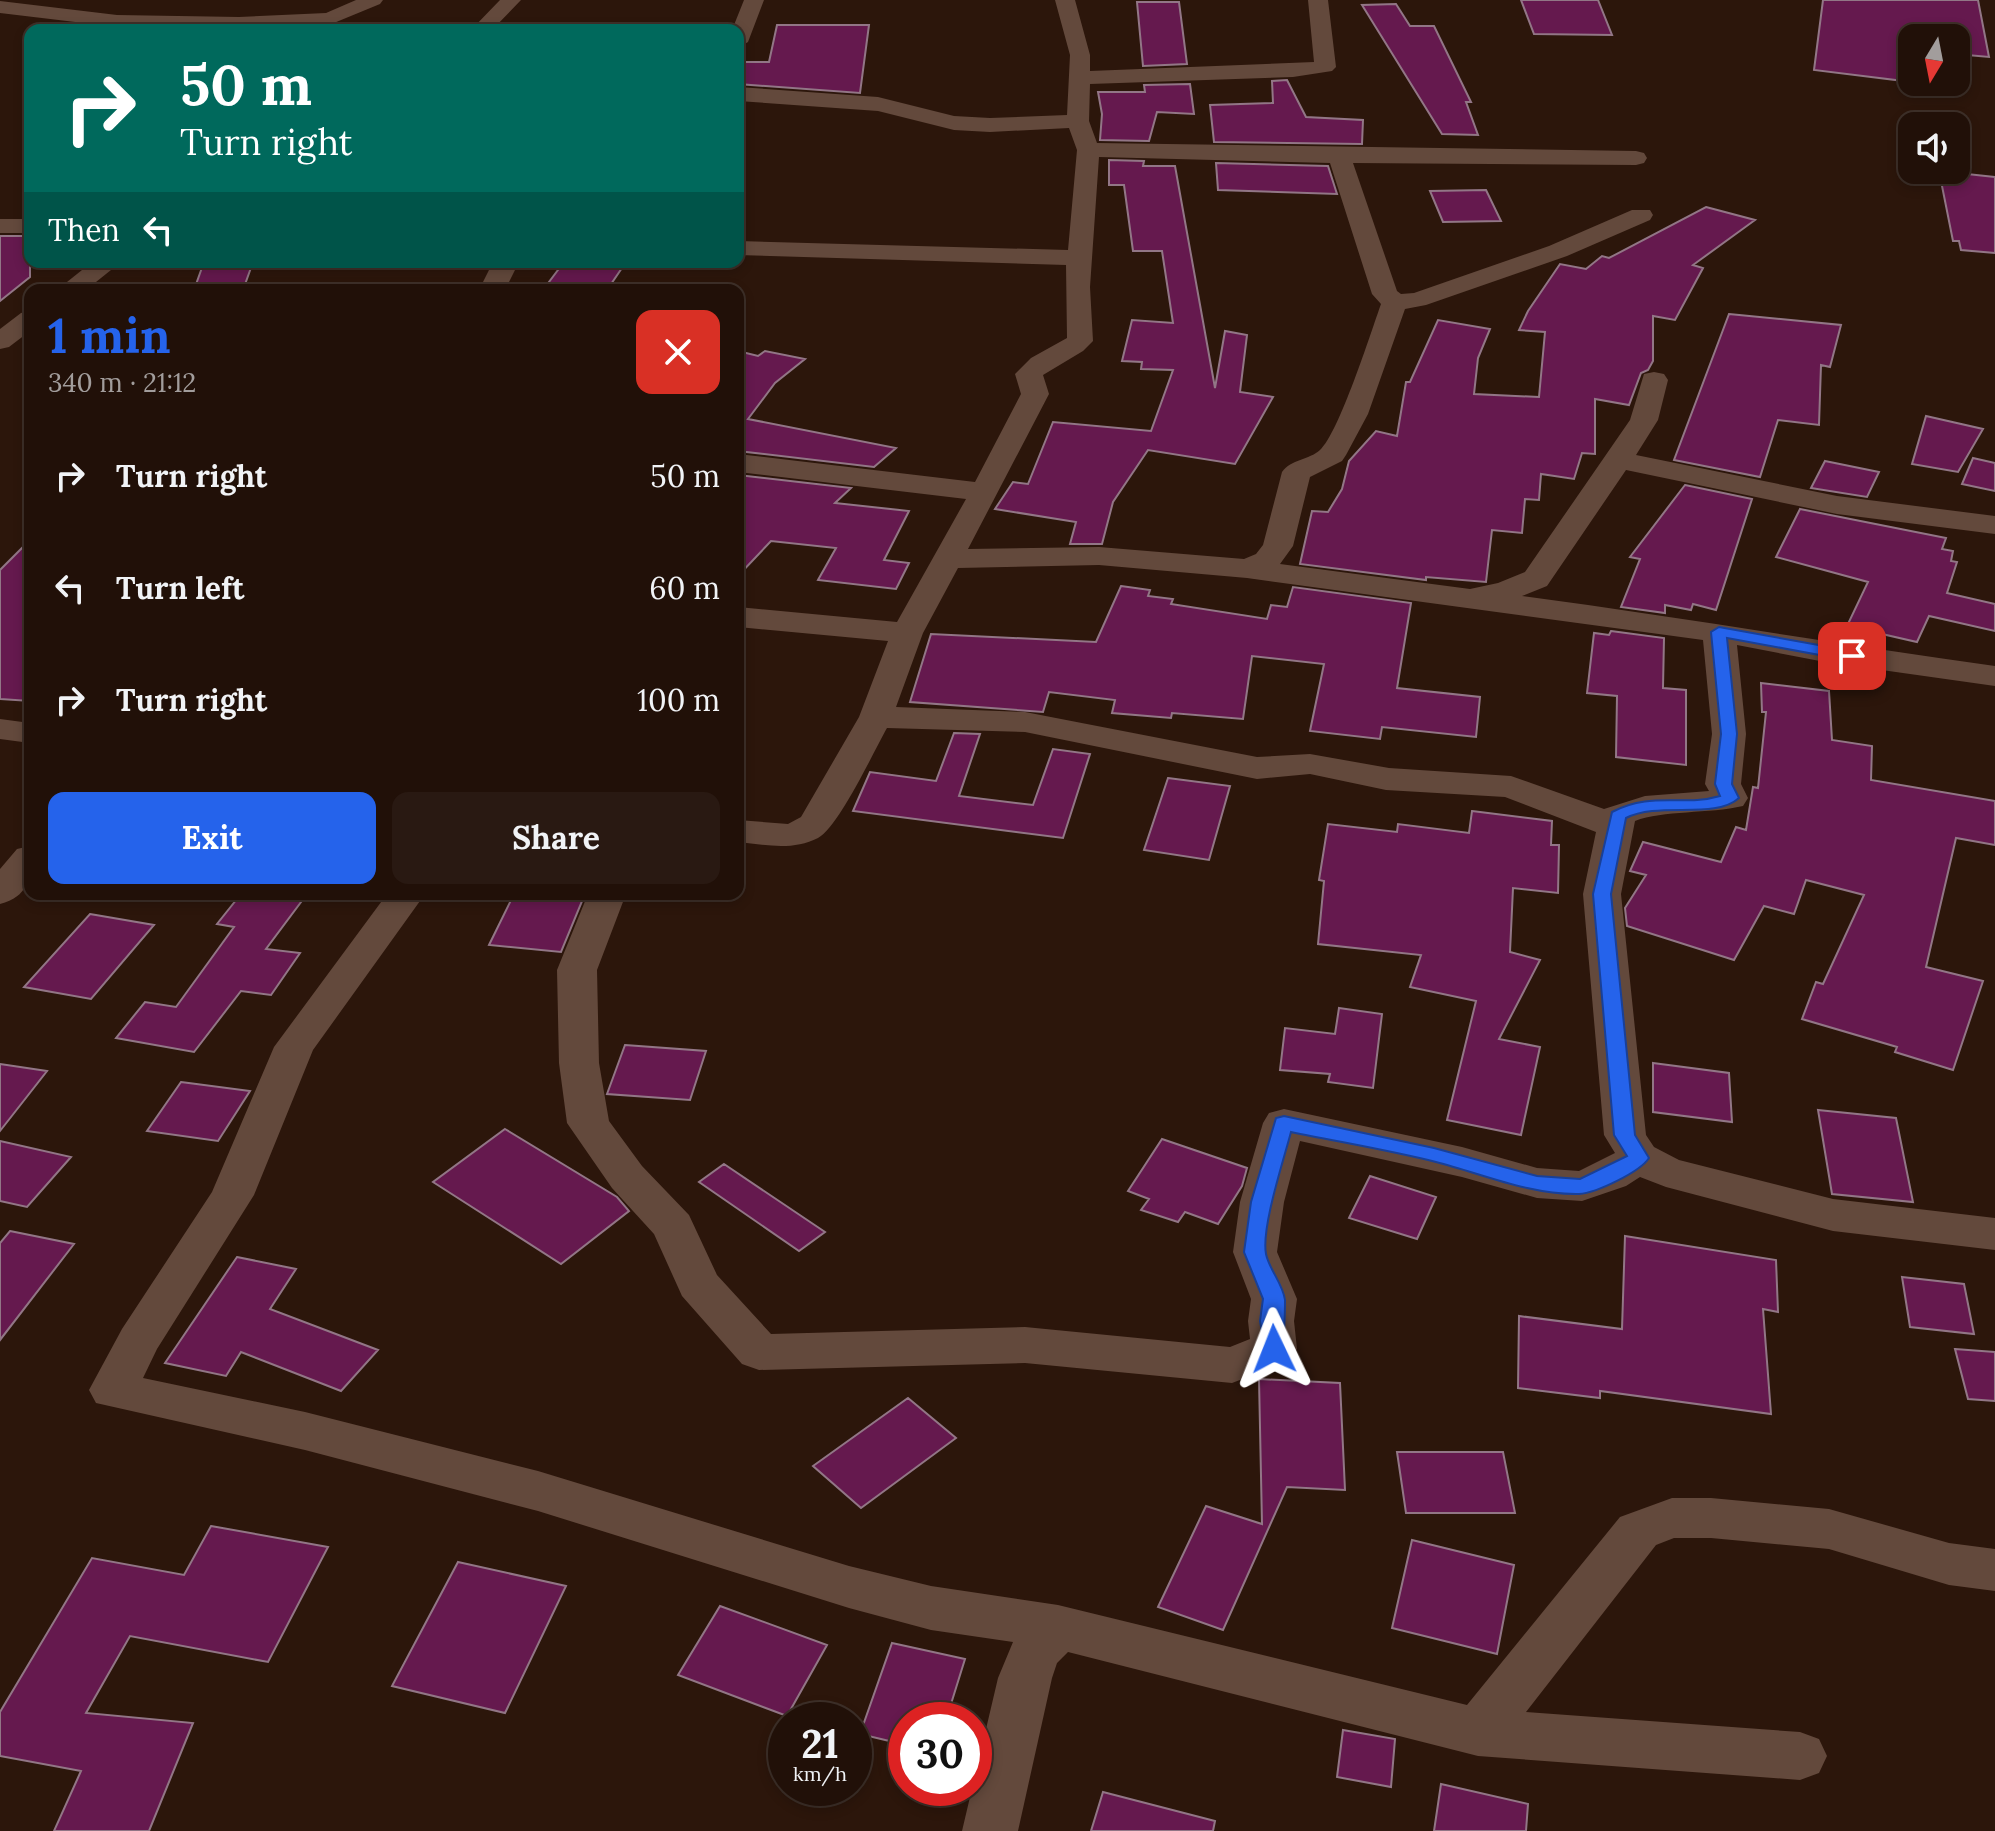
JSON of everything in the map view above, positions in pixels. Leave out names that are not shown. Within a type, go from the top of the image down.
[{"type":"street","points":[[0,7],[117,21],[239,23],[329,19],[373,0]]},
{"type":"street","points":[[487,24],[511,0]]},
{"type":"street","points":[[744,26],[754,0]]},
{"type":"street","points":[[744,832],[785,837],[804,833],[815,824],[876,717],[907,633],[1035,394],[1029,374],[1049,356],[1069,349],[1080,341],[1077,287],[1088,150],[1078,121],[1080,55],[1065,0]]},
{"type":"street","points":[[1079,78],[1293,71],[1325,67],[1318,0]]},
{"type":"street","points":[[744,94],[878,104],[954,123],[990,125],[1078,121]]},
{"type":"street","points":[[1088,150],[1636,158]]},
{"type":"street","points":[[1339,156],[1385,294],[1395,302],[1417,300],[1558,251],[1641,215]]},
{"type":"street","points":[[0,226],[24,226]]},
{"type":"street","points":[[744,248],[1080,258]]},
{"type":"street","points":[[78,284],[100,268]]},
{"type":"street","points":[[1247,569],[1267,561],[1278,546],[1297,472],[1332,455],[1354,414],[1395,302]]},
{"type":"street","points":[[0,341],[24,323]]},
{"type":"street","points":[[0,341],[24,349]]},
{"type":"street","points":[[1460,598],[1504,592],[1536,579],[1620,460],[1644,420],[1654,380]]},
{"type":"street","points":[[1620,460],[1837,505],[1995,525]]},
{"type":"street","points":[[744,464],[984,492]]},
{"type":"street","points":[[948,559],[1099,556],[1247,569],[1719,632],[1825,652],[1995,676]]},
{"type":"street","points":[[744,618],[907,633]]},
{"type":"street","points":[[1719,632],[1729,734],[1723,784],[1730,798],[1713,803],[1634,807],[1618,815],[1602,894],[1625,1135],[1639,1158],[1666,1172],[1833,1215],[1995,1234]]},
{"type":"street","points":[[876,717],[1025,722],[1257,768],[1310,764],[1368,773],[1386,779],[1511,787],[1615,826]]},
{"type":"street","points":[[0,729],[24,732]]},
{"type":"street","points":[[0,893],[24,864]]},
{"type":"street","points":[[402,900],[294,1047],[232,1195],[138,1341],[113,1390],[305,1431],[538,1491],[849,1587],[931,1608],[1058,1627],[1478,1732],[1800,1756]]},
{"type":"street","points":[[605,900],[577,970],[579,1063],[588,1123],[627,1177],[673,1226],[698,1284],[759,1352],[1025,1345],[1232,1365],[1274,1349],[1271,1321],[1274,1299],[1255,1252],[1262,1202],[1284,1123],[1448,1158],[1537,1183],[1582,1186],[1611,1175],[1639,1158]]},
{"type":"street","points":[[1478,1732],[1638,1531],[1672,1518],[1711,1518],[1829,1529],[1949,1564],[1995,1570]]},
{"type":"street","points":[[990,1831],[1025,1678],[1035,1651],[1058,1627]]},
{"type":"building","points":[[1521,0],[1598,0],[1612,35],[1534,34]]},
{"type":"building","points":[[1823,0],[1978,0],[1989,57],[1970,55],[1970,24],[1898,24],[1898,80],[1814,70]]},
{"type":"building","points":[[1137,2],[1179,2],[1187,64],[1143,66]]},
{"type":"building","points":[[1396,4],[1410,26],[1434,26],[1471,102],[1466,102],[1478,135],[1442,134],[1362,5]]},
{"type":"building","points":[[777,25],[869,25],[860,93],[744,84],[744,62],[769,62]]},
{"type":"building","points":[[1287,80],[1306,117],[1363,120],[1362,144],[1214,142],[1210,105],[1273,103],[1272,81]]},
{"type":"building","points":[[1190,84],[1194,114],[1157,112],[1149,141],[1100,140],[1102,114],[1098,92],[1145,92],[1144,85]]},
{"type":"building","points":[[1109,160],[1144,161],[1143,166],[1175,166],[1215,388],[1225,331],[1247,335],[1240,392],[1273,397],[1235,464],[1148,450],[1113,502],[1102,544],[1070,544],[1076,522],[995,509],[1013,482],[1028,484],[1053,422],[1151,431],[1173,370],[1141,369],[1142,362],[1122,361],[1132,320],[1173,323],[1162,251],[1133,251],[1124,185],[1109,185]]},
{"type":"building","points":[[1216,163],[1328,166],[1337,194],[1218,190]]},
{"type":"building","points":[[1970,174],[1995,177],[1995,253],[1961,250],[1959,241],[1953,241],[1942,184],[1970,184]]},
{"type":"building","points":[[1486,190],[1501,221],[1443,222],[1430,191]]},
{"type":"building","points":[[1706,207],[1755,220],[1693,265],[1703,268],[1675,320],[1653,316],[1653,361],[1648,370],[1641,373],[1629,405],[1595,399],[1595,454],[1582,453],[1574,479],[1541,474],[1539,500],[1525,499],[1522,533],[1492,530],[1486,582],[1426,577],[1426,580],[1300,564],[1312,511],[1328,512],[1342,489],[1349,461],[1376,431],[1397,436],[1406,382],[1410,382],[1438,320],[1490,329],[1478,358],[1474,394],[1539,397],[1545,332],[1519,330],[1560,264],[1586,269],[1602,256],[1609,258]]},
{"type":"building","points":[[0,236],[24,236],[24,268],[30,268],[30,277],[0,301]]},
{"type":"building","points":[[202,268],[251,268],[245,284],[196,284]]},
{"type":"building","points":[[560,268],[622,268],[611,284],[548,284]]},
{"type":"building","points":[[1729,314],[1841,325],[1830,367],[1821,365],[1819,425],[1778,420],[1760,477],[1674,460]]},
{"type":"building","points":[[765,351],[805,359],[775,383],[748,419],[896,448],[874,467],[744,452],[744,352],[758,356]]},
{"type":"building","points":[[1926,416],[1983,429],[1958,472],[1912,464]]},
{"type":"building","points":[[1973,458],[1995,463],[1995,491],[1962,484]]},
{"type":"building","points":[[1825,461],[1879,472],[1867,497],[1811,488]]},
{"type":"building","points":[[744,476],[851,488],[835,503],[909,511],[884,560],[909,563],[896,589],[818,580],[836,548],[771,541],[744,570]]},
{"type":"building","points":[[1685,485],[1752,499],[1716,610],[1693,604],[1691,610],[1665,605],[1665,613],[1621,607],[1640,559],[1630,557]]},
{"type":"building","points":[[1800,509],[1946,538],[1942,549],[1953,551],[1951,561],[1957,562],[1947,593],[1995,604],[1995,631],[1929,616],[1917,642],[1847,626],[1868,582],[1776,557]]},
{"type":"building","points":[[24,546],[24,701],[0,699],[0,570]]},
{"type":"building","points":[[1121,586],[1150,590],[1148,596],[1173,599],[1171,604],[1267,619],[1271,605],[1287,607],[1293,587],[1411,603],[1397,688],[1480,697],[1476,737],[1382,727],[1380,739],[1310,731],[1324,664],[1252,656],[1243,719],[1172,713],[1171,718],[1112,713],[1115,700],[1049,692],[1043,712],[910,702],[931,634],[1096,642]]},
{"type":"building","points":[[1611,631],[1664,638],[1663,688],[1686,690],[1686,765],[1616,757],[1617,696],[1587,693],[1594,633],[1609,635]]},
{"type":"building","points":[[1761,683],[1829,691],[1832,740],[1872,746],[1871,780],[1995,801],[1995,845],[1956,838],[1926,967],[1983,981],[1953,1070],[1895,1052],[1897,1047],[1802,1019],[1816,982],[1823,984],[1864,895],[1806,880],[1794,914],[1764,906],[1734,960],[1627,926],[1625,908],[1646,875],[1630,871],[1643,842],[1721,862],[1736,827],[1746,830],[1753,787],[1758,788],[1766,712],[1762,712]]},
{"type":"building","points":[[954,733],[980,734],[959,796],[1033,805],[1053,749],[1090,754],[1063,838],[853,811],[870,772],[936,781]]},
{"type":"building","points":[[1168,778],[1230,786],[1209,860],[1144,850]]},
{"type":"building","points":[[1472,811],[1552,821],[1551,845],[1559,845],[1558,893],[1513,888],[1510,952],[1540,960],[1499,1039],[1540,1047],[1521,1135],[1447,1120],[1476,1001],[1410,987],[1421,955],[1318,944],[1324,881],[1319,880],[1328,824],[1397,832],[1398,824],[1469,833]]},
{"type":"building","points":[[236,900],[303,900],[266,949],[300,953],[271,995],[241,991],[194,1052],[116,1038],[145,1002],[176,1007],[234,927],[217,924]]},
{"type":"building","points":[[511,900],[583,900],[561,952],[489,945]]},
{"type":"building","points":[[90,914],[154,925],[91,999],[24,987]]},
{"type":"building","points":[[1339,1008],[1382,1014],[1373,1088],[1328,1082],[1330,1074],[1280,1070],[1285,1028],[1335,1034]]},
{"type":"building","points":[[625,1045],[706,1051],[690,1100],[607,1094]]},
{"type":"building","points":[[1653,1063],[1729,1073],[1732,1122],[1653,1112]]},
{"type":"building","points":[[0,1064],[47,1071],[0,1131]]},
{"type":"building","points":[[181,1082],[250,1091],[218,1141],[147,1131]]},
{"type":"building","points":[[1818,1110],[1896,1118],[1913,1202],[1832,1194]]},
{"type":"building","points":[[505,1129],[617,1197],[629,1211],[561,1264],[433,1182]]},
{"type":"building","points":[[1162,1139],[1247,1168],[1242,1186],[1218,1224],[1185,1212],[1178,1222],[1141,1210],[1149,1199],[1128,1191]]},
{"type":"building","points":[[0,1141],[71,1157],[27,1207],[0,1201]]},
{"type":"building","points":[[724,1164],[825,1232],[799,1251],[699,1182]]},
{"type":"building","points":[[1370,1176],[1436,1197],[1417,1239],[1349,1218]]},
{"type":"building","points":[[10,1231],[74,1244],[0,1340],[0,1243]]},
{"type":"building","points":[[1625,1236],[1776,1260],[1778,1312],[1763,1309],[1771,1414],[1600,1391],[1600,1398],[1518,1388],[1519,1316],[1622,1329]]},
{"type":"building","points":[[237,1257],[296,1269],[270,1309],[378,1350],[341,1391],[241,1352],[226,1376],[165,1363]]},
{"type":"building","points":[[1902,1277],[1964,1284],[1974,1334],[1910,1327]]},
{"type":"building","points":[[1955,1349],[1995,1352],[1995,1401],[1968,1399]]},
{"type":"building","points":[[1259,1379],[1340,1383],[1345,1490],[1287,1487],[1223,1630],[1158,1607],[1206,1506],[1262,1524]]},
{"type":"building","points":[[908,1398],[956,1438],[861,1508],[813,1466]]},
{"type":"building","points":[[1397,1452],[1503,1452],[1515,1513],[1406,1513]]},
{"type":"building","points":[[211,1526],[328,1547],[268,1662],[130,1636],[86,1713],[193,1723],[149,1831],[54,1831],[81,1771],[0,1756],[0,1712],[92,1558],[184,1575]]},
{"type":"building","points":[[1412,1540],[1514,1565],[1497,1654],[1392,1628]]},
{"type":"building","points":[[458,1562],[566,1586],[505,1713],[392,1686]]},
{"type":"building","points":[[720,1606],[827,1645],[795,1702],[768,1702],[768,1709],[678,1675]]},
{"type":"building","points":[[892,1643],[965,1659],[952,1702],[888,1702],[888,1741],[872,1737],[871,1702]]},
{"type":"building","points":[[1343,1730],[1395,1739],[1391,1787],[1337,1777]]},
{"type":"building","points":[[1441,1784],[1528,1804],[1526,1831],[1434,1831]]},
{"type":"building","points":[[1103,1792],[1215,1821],[1213,1831],[1091,1831]]},
{"type":"route","points":[[1274,1349],[1271,1321],[1274,1299],[1255,1252],[1262,1202],[1284,1123],[1434,1155],[1537,1183],[1582,1186],[1611,1175],[1639,1158],[1625,1135],[1602,894],[1618,815],[1634,807],[1713,803],[1730,798],[1723,784],[1729,734],[1719,632],[1852,656]]}]
